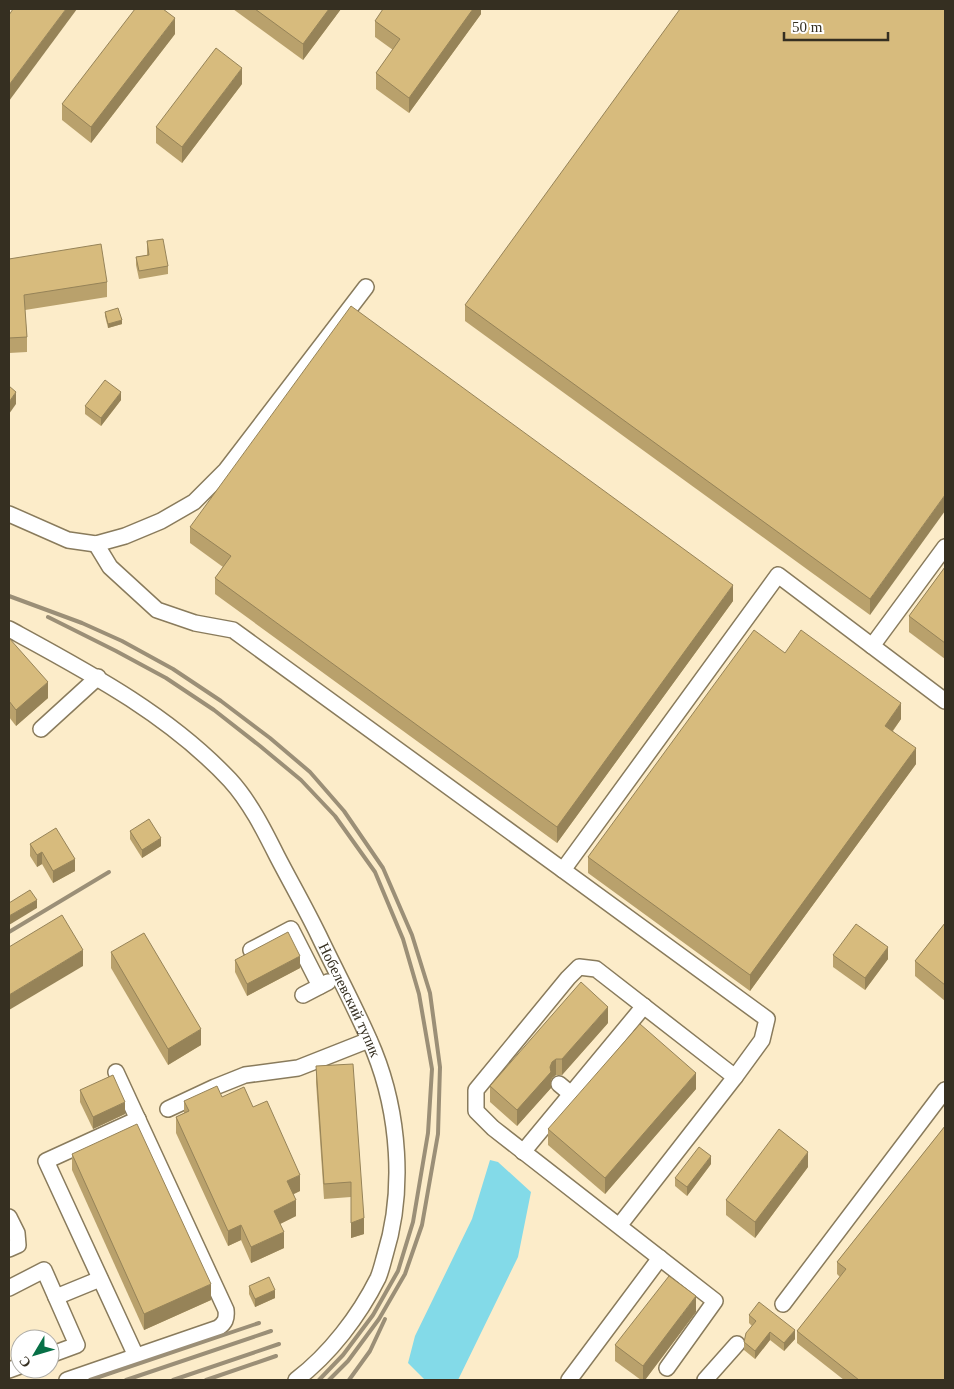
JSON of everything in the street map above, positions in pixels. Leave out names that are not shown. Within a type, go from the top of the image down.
[{"type":"street","points":[[9,514],[68,540],[96,544],[125,536],[161,521],[194,502],[226,470],[366,287]]},
{"type":"street","points":[[96,544],[110,567],[157,610],[195,623],[233,630],[767,1019],[762,1040],[736,1077],[619,1226]]},
{"type":"street","points":[[872,646],[945,547]]},
{"type":"street","points":[[563,870],[778,575],[945,701]]},
{"type":"street","name":"Нобелевский тупик","points":[[9,630],[98,677],[182,734],[231,782],[257,817],[311,921],[374,1053],[388,1099],[396,1140],[397,1184],[392,1234],[379,1276],[360,1307],[337,1341],[296,1380]]},
{"type":"street","points":[[41,729],[98,677]]},
{"type":"street","points":[[251,950],[291,929],[320,986]]},
{"type":"street","points":[[667,1368],[715,1301],[493,1128],[476,1111],[476,1090],[579,967],[596,969],[736,1077]]},
{"type":"street","points":[[302,995],[338,976]]},
{"type":"street","points":[[523,1152],[644,1006]]},
{"type":"street","points":[[168,1109],[245,1075],[298,1068],[369,1040]]},
{"type":"street","points":[[67,1380],[218,1328],[224,1324],[227,1318],[226,1310],[116,1072]]},
{"type":"street","points":[[559,1084],[571,1094]]},
{"type":"street","points":[[783,1304],[945,1090]]},
{"type":"street","points":[[136,1356],[46,1160],[138,1120]]},
{"type":"street","points":[[9,1217],[17,1232],[18,1245],[9,1249]]},
{"type":"street","points":[[568,1380],[660,1258]]},
{"type":"street","points":[[9,1288],[44,1270],[76,1345],[60,1351]]},
{"type":"street","points":[[56,1297],[100,1279]]},
{"type":"street","points":[[705,1380],[737,1344]]},
{"type":"water","points":[[490,1160],[498,1162],[531,1192],[518,1257],[458,1380],[425,1380],[408,1363],[415,1336],[472,1219]]},
{"type":"building","points":[[13,9],[66,9],[9,85],[9,15]]},
{"type":"building","points":[[135,9],[163,9],[175,18],[91,127],[62,104]]},
{"type":"building","points":[[255,9],[329,9],[303,44]]},
{"type":"building","points":[[383,9],[473,9],[409,98],[376,73],[400,39],[375,21]]},
{"type":"building","points":[[680,9],[945,9],[945,495],[870,599],[465,305]]},
{"type":"building","points":[[216,48],[242,68],[182,147],[156,127]]},
{"type":"building","points":[[163,239],[168,266],[139,271],[136,257],[149,255],[147,241]]},
{"type":"building","points":[[101,244],[107,282],[24,295],[27,337],[9,338],[9,259]]},
{"type":"building","points":[[351,306],[733,585],[557,827],[215,578],[231,556],[190,527]]},
{"type":"building","points":[[118,308],[122,320],[108,324],[105,312]]},
{"type":"building","points":[[105,380],[121,392],[101,418],[85,406]]},
{"type":"building","points":[[9,386],[16,392],[9,402]]},
{"type":"building","points":[[945,567],[945,643],[909,616]]},
{"type":"building","points":[[754,630],[785,653],[801,630],[901,703],[885,726],[916,748],[750,975],[588,857]]},
{"type":"building","points":[[9,638],[48,682],[16,710],[9,701]]},
{"type":"building","points":[[149,819],[161,838],[142,850],[130,831]]},
{"type":"building","points":[[56,828],[75,859],[53,871],[42,852],[37,855],[30,844]]},
{"type":"building","points":[[30,890],[37,900],[9,916],[9,903]]},
{"type":"building","points":[[62,915],[83,950],[9,995],[9,947]]},
{"type":"building","points":[[945,923],[945,985],[915,961]]},
{"type":"building","points":[[856,924],[888,947],[865,978],[833,955]]},
{"type":"building","points":[[288,932],[300,956],[247,984],[235,960]]},
{"type":"building","points":[[144,933],[201,1029],[168,1049],[111,952]]},
{"type":"building","points":[[581,982],[608,1007],[562,1059],[556,1059],[552,1062],[551,1072],[517,1110],[490,1086]]},
{"type":"building","points":[[640,1024],[696,1073],[605,1178],[548,1129]]},
{"type":"building","points":[[353,1064],[364,1218],[351,1223],[351,1182],[324,1184],[316,1066]]},
{"type":"building","points":[[113,1075],[125,1102],[93,1117],[80,1090]]},
{"type":"building","points":[[217,1086],[222,1097],[244,1087],[253,1107],[267,1101],[300,1175],[287,1181],[296,1200],[274,1211],[284,1232],[251,1247],[241,1225],[228,1231],[176,1117],[189,1111],[184,1101]]},
{"type":"building","points":[[137,1124],[211,1284],[144,1314],[72,1154]]},
{"type":"building","points":[[945,1126],[945,1380],[859,1380],[797,1331],[846,1269],[837,1262]]},
{"type":"building","points":[[779,1129],[808,1152],[755,1222],[726,1200]]},
{"type":"building","points":[[699,1147],[711,1156],[687,1187],[675,1178]]},
{"type":"building","points":[[669,1276],[696,1296],[643,1366],[615,1345]]},
{"type":"building","points":[[269,1277],[275,1290],[255,1299],[249,1286]]},
{"type":"building","points":[[759,1302],[795,1330],[784,1343],[770,1332],[755,1351],[744,1342],[746,1333],[756,1321],[749,1315]]},
{"type":"railway","points":[[9,596],[82,623],[122,641],[173,669],[221,701],[270,738],[310,772],[344,811],[383,868],[412,935],[430,993],[440,1067],[438,1134],[422,1225],[405,1274],[379,1319],[348,1361],[329,1380]]},
{"type":"railway","points":[[48,617],[166,678],[214,710],[301,780],[335,816],[375,872],[403,939],[419,994],[432,1069],[428,1133],[413,1222],[398,1271],[373,1315],[343,1355],[319,1380]]},
{"type":"railway","points":[[9,932],[109,872]]},
{"type":"railway","points":[[349,1380],[370,1351],[385,1319]]},
{"type":"railway","points":[[90,1380],[259,1323]]},
{"type":"railway","points":[[126,1380],[271,1331]]},
{"type":"railway","points":[[173,1380],[279,1344]]},
{"type":"railway","points":[[206,1380],[276,1356]]}]
